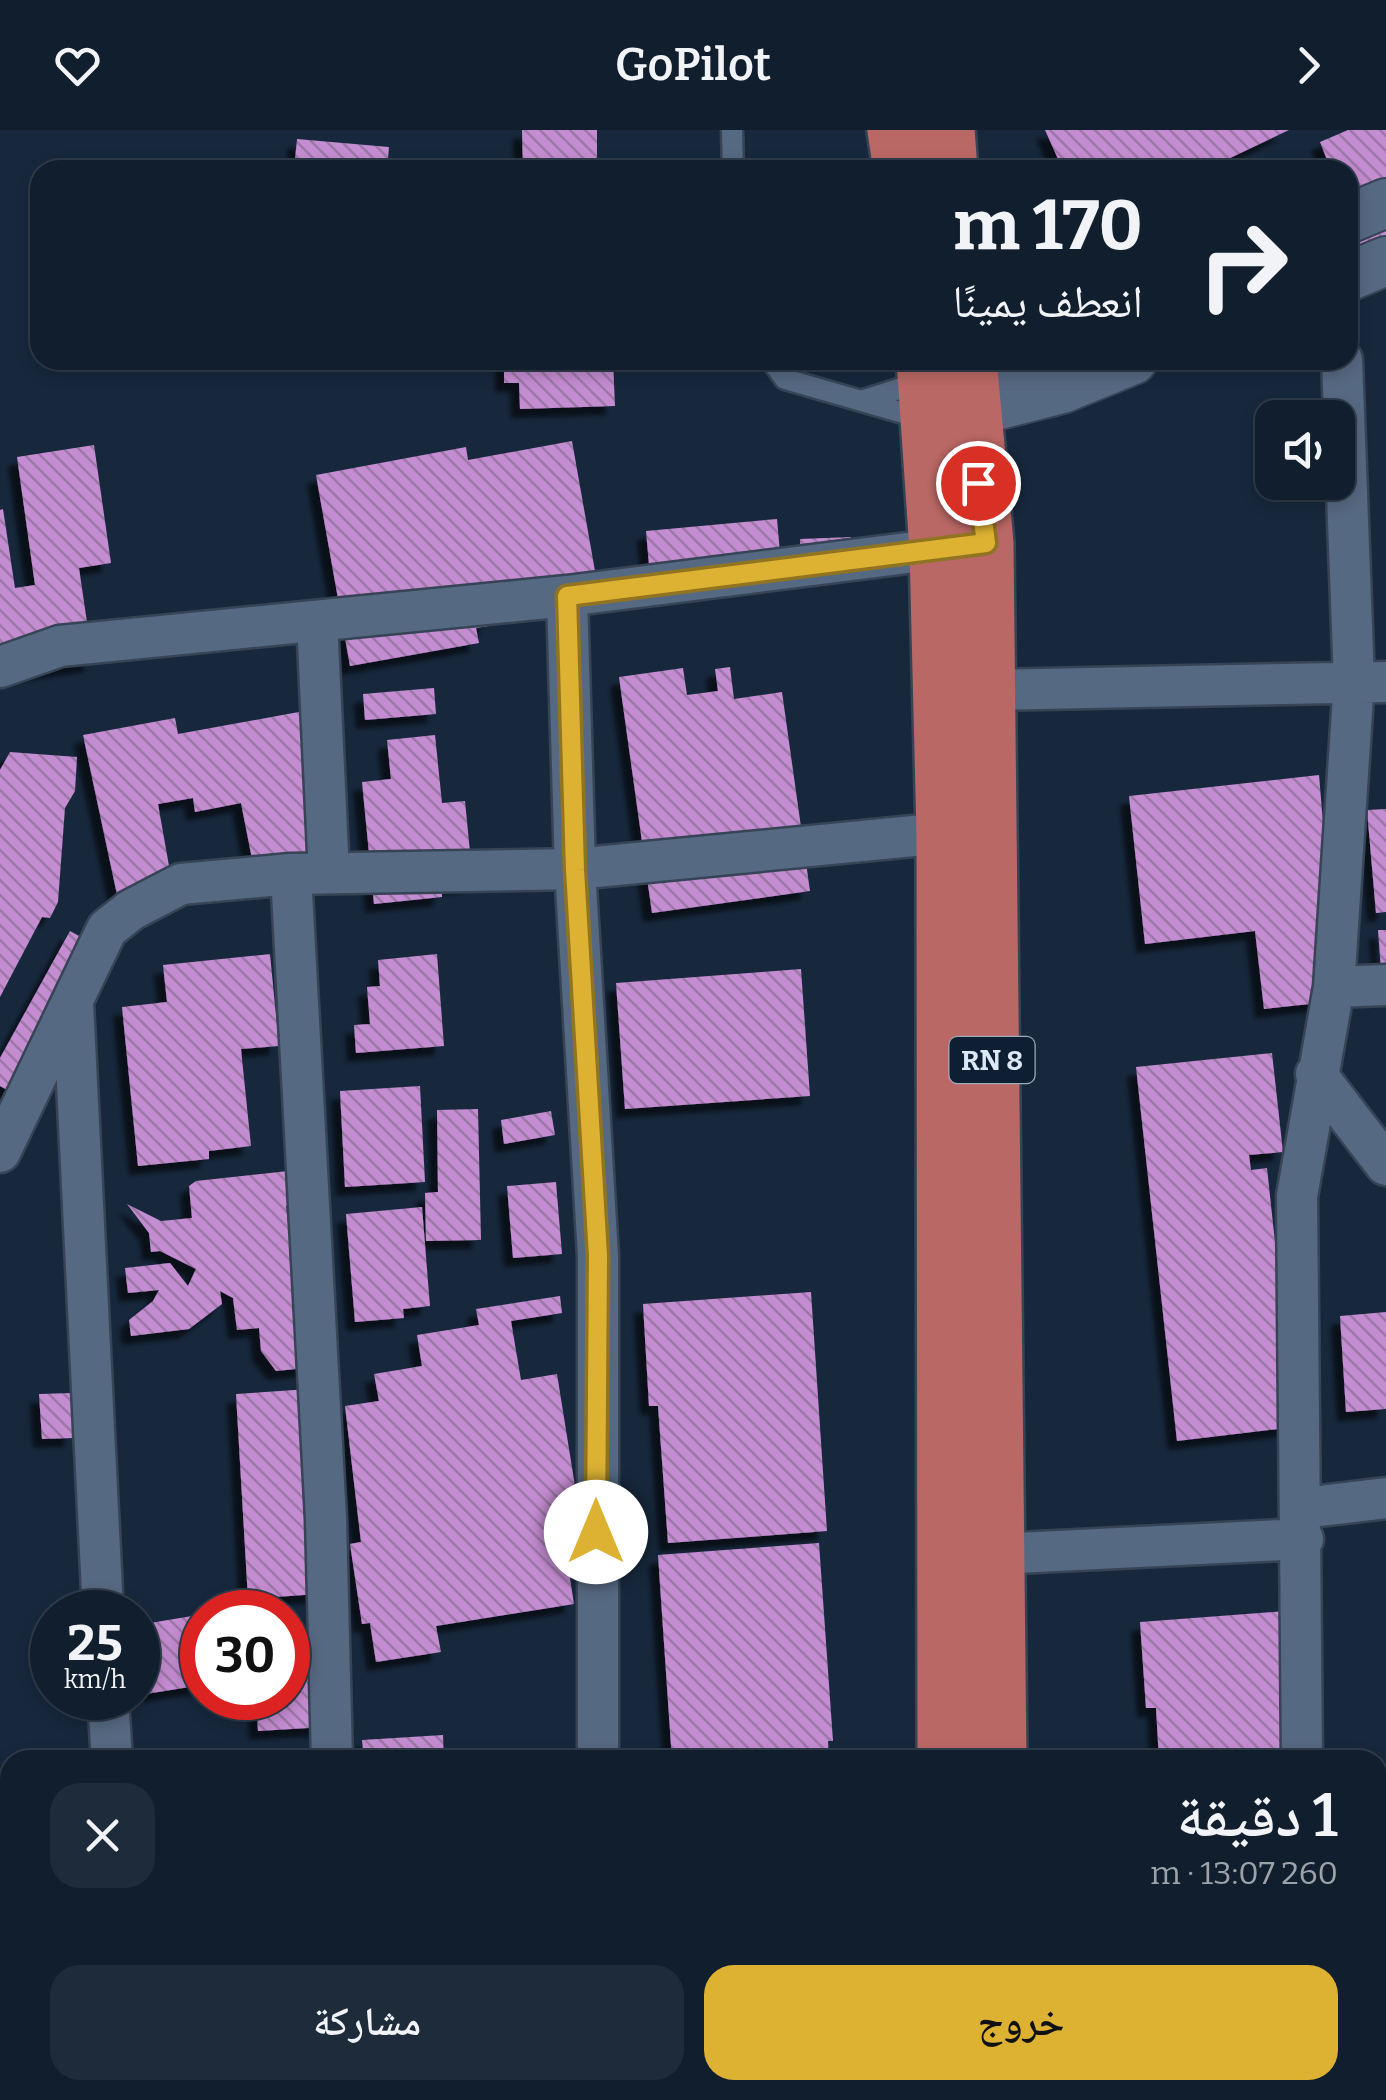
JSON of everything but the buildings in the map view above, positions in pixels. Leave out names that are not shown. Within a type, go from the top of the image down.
[{"type":"highway","points":[[895,130],[900,160]]},
{"type":"highway","points":[[946,130],[949,160]]},
{"type":"highway","name":"RN 8","points":[[944,1750],[944,833],[961,546],[958,382]]},
{"type":"highway","name":"RN 8","points":[[961,546],[985,690],[999,1750]]},
{"type":"street","points":[[1358,216],[1386,204]]},
{"type":"street","points":[[1358,273],[1386,260]]},
{"type":"street","points":[[958,382],[1062,389],[1109,370]]},
{"type":"street","points":[[1302,1750],[1303,1524],[1297,1196],[1334,987],[1370,682],[1343,370]]},
{"type":"street","points":[[0,667],[60,646],[567,596],[961,546]]},
{"type":"street","points":[[567,596],[575,870],[598,1256],[598,1750]]},
{"type":"street","points":[[317,621],[310,873],[332,1750]]},
{"type":"street","points":[[985,690],[1370,682]]},
{"type":"street","points":[[0,1152],[107,929],[154,896],[181,884],[310,873],[575,870],[944,833]]},
{"type":"street","points":[[1334,987],[1386,985]]},
{"type":"street","points":[[73,999],[102,1590]]},
{"type":"street","points":[[1316,1074],[1386,1166]]},
{"type":"street","points":[[997,1554],[1303,1524],[1386,1498]]},
{"type":"street","points":[[109,1720],[111,1750]]},
{"type":"lane","points":[[732,130],[732,160]]},
{"type":"lane","points":[[778,370],[785,379],[864,400],[958,382]]},
{"type":"lane","points":[[864,400],[958,382]]},
{"type":"route","points":[[596,1532],[598,1256],[575,870],[567,596],[986,543],[978,483]]}]
